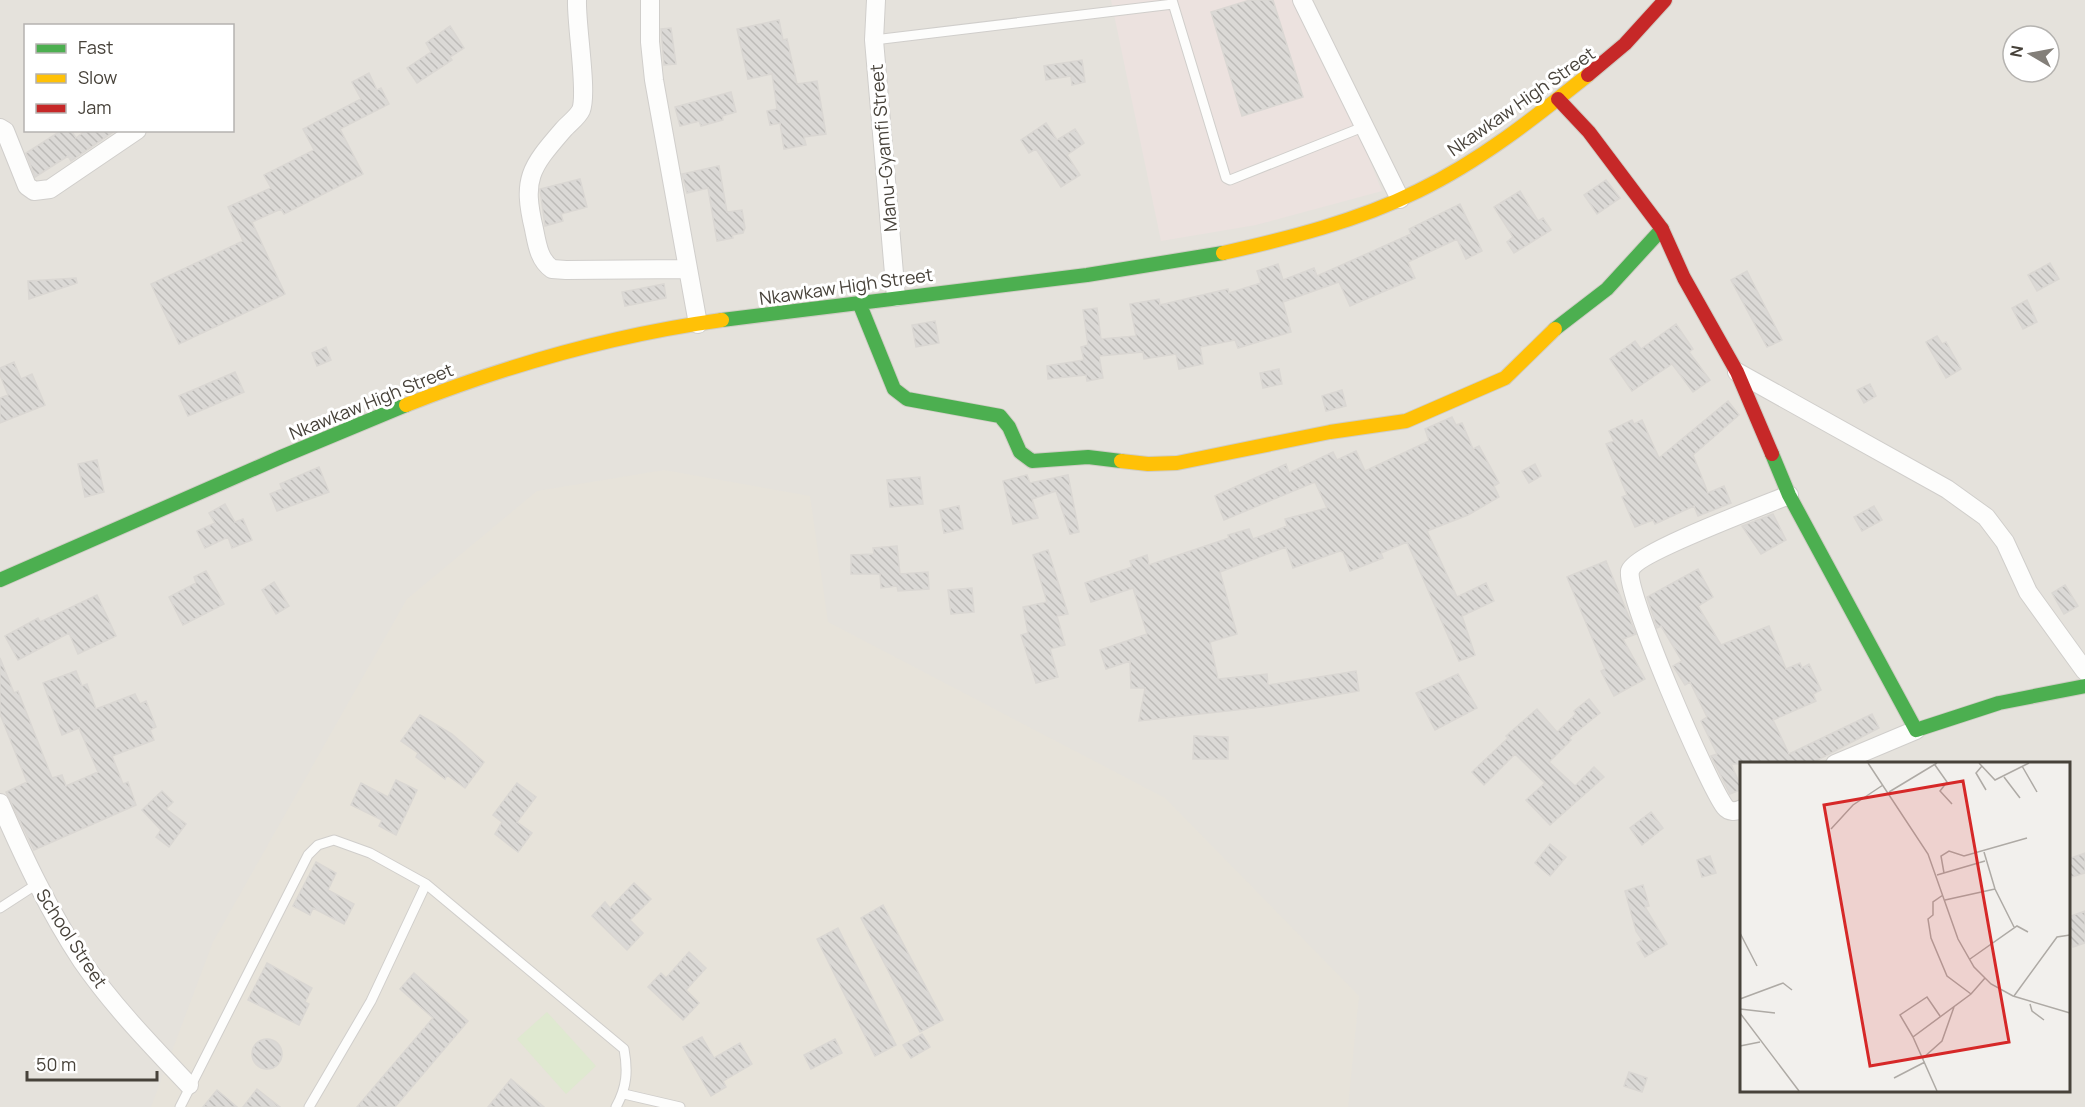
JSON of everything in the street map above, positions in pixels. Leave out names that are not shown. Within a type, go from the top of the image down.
[{"type":"street","points":[[577,0],[576,25],[584,94],[581,110],[539,158],[529,180],[527,200],[540,256],[552,269],[688,269]]},
{"type":"street","points":[[650,0],[650,42],[654,80],[698,324]]},
{"type":"street","name":"Manu-Gyamfi Street","points":[[876,0],[874,40],[896,297]]},
{"type":"street","points":[[1302,0],[1362,127],[1400,199]]},
{"type":"street","name":"Nkawkaw High Street","points":[[0,580],[405,404],[568,350],[607,340],[698,324],[860,305],[896,297],[1154,266],[1222,254],[1356,217],[1400,199],[1461,167],[1558,99],[1611,58],[1665,0]]},
{"type":"street","points":[[1558,99],[1589,132],[1662,229],[1684,278],[1737,372],[1789,495],[1916,730]]},
{"type":"street","points":[[0,128],[5,131],[27,186],[43,191],[134,132]]},
{"type":"street","points":[[860,305],[894,389],[899,394],[907,399],[1000,416],[1006,420],[1017,451],[1024,459],[1032,461],[1088,457],[1148,464],[1177,463],[1330,432],[1392,425],[1487,387],[1515,370],[1560,324],[1607,289],[1662,229]]},
{"type":"street","points":[[1737,372],[1947,489],[1986,517],[2005,542],[2028,592],[2085,671]]},
{"type":"street","points":[[1740,809],[1731,811],[1726,808],[1655,656],[1630,584],[1630,570],[1635,563],[1667,546],[1789,495]]},
{"type":"street","points":[[1840,762],[1916,730],[1998,702],[2052,690],[2085,686]]},
{"type":"street","name":"School Street","points":[[0,803],[37,884],[83,962],[140,1031],[189,1085]]},
{"type":"lane","points":[[874,40],[1172,2],[1226,178],[1230,180],[1362,127]]},
{"type":"lane","points":[[180,1107],[189,1085],[308,855],[318,845],[334,840],[370,852],[426,884],[624,1049],[628,1073],[624,1094],[616,1107]]},
{"type":"lane","points":[[0,908],[37,884]]},
{"type":"lane","points":[[309,1107],[371,1001],[426,884]]},
{"type":"lane","points":[[624,1094],[680,1107]]},
{"type":"shaded area","points":[[0,0],[2085,0],[2085,1107],[0,1107]]},
{"type":"shaded area","points":[[1111,0],[1306,0],[1382,191],[1256,225],[1161,241]]},
{"type":"shaded area","points":[[664,470],[810,496],[828,622],[1165,798],[1359,996],[1348,1107],[151,1107],[213,942],[407,599],[537,491]]},
{"type":"green space","points":[[547,1012],[596,1066],[566,1094],[517,1039]]},
{"type":"building","points":[[1250,0],[1273,0],[1303,97],[1242,116],[1211,12]]},
{"type":"building","points":[[779,20],[783,40],[787,39],[797,84],[817,81],[826,134],[804,137],[806,145],[784,149],[780,123],[770,125],[767,111],[777,109],[772,74],[748,79],[737,29]]},
{"type":"building","points":[[450,26],[464,48],[450,57],[452,60],[417,83],[407,68],[431,52],[426,43]]},
{"type":"building","points":[[671,28],[676,64],[664,65],[661,29]]},
{"type":"building","points":[[1082,60],[1085,82],[1072,85],[1071,76],[1046,80],[1044,66]]},
{"type":"building","points":[[369,73],[377,90],[381,88],[389,104],[340,129],[363,174],[284,214],[281,209],[252,222],[285,294],[179,344],[151,284],[243,241],[228,207],[271,188],[264,175],[314,150],[303,129],[361,99],[352,82]]},
{"type":"building","points":[[731,92],[736,112],[722,116],[723,120],[701,126],[699,121],[680,126],[675,107]]},
{"type":"building","points":[[1046,123],[1057,140],[1075,129],[1084,143],[1067,155],[1080,175],[1061,187],[1036,149],[1029,153],[1021,140]]},
{"type":"building","points":[[59,132],[72,132],[76,138],[84,132],[113,132],[71,161],[68,156],[35,177],[26,153]]},
{"type":"building","points":[[719,166],[727,212],[742,210],[745,228],[743,233],[732,235],[733,238],[717,241],[708,188],[687,193],[682,174]]},
{"type":"building","points":[[580,179],[587,207],[561,214],[563,221],[545,226],[540,189]]},
{"type":"building","points":[[1606,180],[1620,198],[1597,214],[1584,195]]},
{"type":"building","points":[[1520,191],[1538,221],[1543,218],[1551,230],[1514,253],[1507,242],[1513,237],[1494,207]]},
{"type":"building","points":[[1460,204],[1482,251],[1466,259],[1457,239],[1408,262],[1415,278],[1350,306],[1339,282],[1283,302],[1291,332],[1238,348],[1235,340],[1200,347],[1203,364],[1179,369],[1176,354],[1144,359],[1143,352],[1099,356],[1103,378],[1087,381],[1086,375],[1048,379],[1047,366],[1084,360],[1081,347],[1088,345],[1083,310],[1097,308],[1101,339],[1136,336],[1130,304],[1159,299],[1160,305],[1228,289],[1229,293],[1261,283],[1257,271],[1278,264],[1283,280],[1314,268],[1317,276],[1411,234],[1409,229]]},
{"type":"building","points":[[2050,263],[2059,279],[2037,291],[2028,275]]},
{"type":"building","points":[[1747,271],[1782,340],[1767,347],[1731,280]]},
{"type":"building","points":[[76,278],[77,283],[29,299],[28,281]]},
{"type":"building","points":[[664,284],[666,298],[625,306],[622,292]]},
{"type":"building","points":[[2027,300],[2037,322],[2023,329],[2012,308]]},
{"type":"building","points":[[935,321],[939,343],[916,347],[912,325]]},
{"type":"building","points":[[1676,324],[1693,349],[1689,352],[1710,380],[1693,392],[1672,364],[1632,391],[1610,359],[1635,341],[1641,349]]},
{"type":"building","points":[[1937,336],[1942,344],[1946,342],[1961,369],[1946,378],[1926,342]]},
{"type":"building","points":[[326,347],[331,360],[317,366],[312,353]]},
{"type":"building","points":[[14,362],[21,379],[32,374],[45,405],[0,423],[0,398],[8,395],[0,375],[0,368]]},
{"type":"building","points":[[1279,369],[1282,384],[1263,388],[1260,373]]},
{"type":"building","points":[[235,372],[244,392],[188,416],[179,396]]},
{"type":"building","points":[[1870,384],[1876,396],[1864,403],[1857,390]]},
{"type":"building","points":[[1342,390],[1346,406],[1326,411],[1322,396]]},
{"type":"building","points":[[1728,401],[1739,415],[1693,455],[1708,493],[1724,486],[1731,503],[1698,516],[1694,506],[1655,524],[1653,520],[1635,527],[1622,497],[1627,495],[1606,444],[1614,441],[1609,431],[1632,420],[1634,424],[1642,420],[1659,458]]},
{"type":"building","points":[[1452,417],[1456,425],[1462,423],[1473,449],[1479,446],[1499,483],[1494,486],[1499,497],[1468,515],[1427,531],[1457,597],[1486,583],[1494,601],[1462,616],[1475,655],[1459,661],[1407,542],[1381,553],[1383,558],[1350,571],[1343,552],[1340,551],[1293,568],[1286,547],[1220,572],[1237,634],[1210,642],[1218,679],[1267,674],[1268,685],[1356,671],[1359,691],[1271,706],[1139,721],[1145,688],[1131,688],[1130,661],[1106,669],[1100,650],[1147,634],[1133,588],[1091,602],[1085,583],[1132,567],[1130,561],[1147,555],[1149,565],[1249,529],[1253,539],[1287,526],[1285,519],[1327,508],[1315,482],[1224,520],[1215,496],[1286,464],[1289,473],[1333,452],[1337,460],[1356,451],[1365,471],[1429,441],[1425,429]]},
{"type":"building","points":[[97,460],[104,492],[85,497],[78,464]]},
{"type":"building","points":[[1535,464],[1541,476],[1529,483],[1522,471]]},
{"type":"building","points":[[319,467],[329,492],[277,511],[270,494],[282,489],[280,484]]},
{"type":"building","points":[[1027,475],[1030,483],[1068,475],[1079,532],[1070,534],[1056,491],[1032,499],[1038,518],[1013,524],[1003,481]]},
{"type":"building","points":[[920,477],[923,504],[890,507],[887,480]]},
{"type":"building","points":[[225,504],[235,522],[243,519],[252,540],[232,548],[228,537],[205,548],[197,531],[215,523],[209,513]]},
{"type":"building","points":[[959,506],[963,529],[944,533],[940,510]]},
{"type":"building","points":[[1874,506],[1882,520],[1862,531],[1854,517]]},
{"type":"building","points":[[1773,514],[1786,540],[1761,554],[1742,526]]},
{"type":"building","points":[[897,546],[900,574],[928,572],[929,589],[898,591],[897,586],[881,588],[880,574],[851,574],[851,555],[874,554],[873,548]]},
{"type":"building","points":[[1048,550],[1068,614],[1057,616],[1065,645],[1050,649],[1058,677],[1036,683],[1021,635],[1028,633],[1023,607],[1047,602],[1033,555]]},
{"type":"building","points":[[1606,561],[1636,634],[1623,639],[1645,679],[1614,696],[1601,671],[1605,669],[1567,577]]},
{"type":"building","points":[[1698,569],[1713,597],[1698,606],[1721,645],[1769,626],[1786,669],[1800,663],[1802,668],[1809,664],[1821,690],[1813,694],[1816,701],[1773,720],[1789,754],[1872,714],[1879,728],[1814,762],[1731,764],[1740,790],[1730,794],[1711,756],[1717,754],[1701,721],[1707,717],[1690,682],[1685,685],[1673,666],[1682,661],[1661,626],[1657,628],[1647,597]]},
{"type":"building","points":[[206,571],[224,604],[183,625],[169,597],[196,583],[194,577]]},
{"type":"building","points":[[274,582],[289,606],[276,614],[262,590]]},
{"type":"building","points":[[2065,585],[2078,606],[2064,614],[2052,593]]},
{"type":"building","points":[[972,588],[974,612],[951,614],[948,590]]},
{"type":"building","points":[[97,595],[116,636],[78,654],[69,633],[18,660],[5,636],[38,618],[40,622]]},
{"type":"building","points":[[0,658],[14,693],[18,691],[52,778],[62,775],[66,786],[98,772],[79,728],[62,735],[43,683],[76,671],[82,686],[87,684],[96,709],[135,694],[140,704],[146,701],[156,727],[150,730],[154,740],[112,756],[123,784],[128,782],[136,805],[34,850],[6,792],[27,782],[0,714]]},
{"type":"building","points":[[1458,674],[1477,708],[1435,730],[1416,693]]},
{"type":"building","points":[[1589,699],[1600,713],[1569,738],[1571,740],[1549,762],[1575,786],[1594,767],[1604,777],[1550,825],[1526,800],[1545,783],[1515,754],[1484,785],[1472,772],[1508,738],[1506,736],[1537,709],[1557,732],[1576,714],[1574,711]]},
{"type":"building","points":[[420,715],[452,734],[484,762],[465,788],[447,775],[445,779],[416,757],[418,753],[401,741]]},
{"type":"building","points":[[1194,736],[1228,737],[1228,759],[1193,759]]},
{"type":"building","points":[[396,780],[417,790],[396,835],[379,826],[382,820],[351,805],[361,783],[388,797]]},
{"type":"building","points":[[517,783],[536,797],[517,822],[532,833],[518,852],[495,834],[502,822],[493,815]]},
{"type":"building","points":[[162,791],[173,802],[166,809],[186,824],[169,847],[156,837],[161,830],[142,810]]},
{"type":"building","points":[[1651,812],[1663,828],[1642,845],[1630,828]]},
{"type":"building","points":[[1550,844],[1566,857],[1550,876],[1535,863]]},
{"type":"building","points":[[2085,853],[2085,873],[2070,877],[2070,858]]},
{"type":"building","points":[[1710,856],[1716,873],[1702,877],[1697,860]]},
{"type":"building","points":[[316,862],[336,873],[328,890],[354,904],[344,924],[313,908],[310,915],[293,906]]},
{"type":"building","points":[[634,883],[651,899],[630,920],[643,933],[627,950],[592,916],[605,902],[610,908]]},
{"type":"building","points":[[1643,885],[1649,906],[1645,907],[1667,944],[1645,957],[1637,943],[1642,940],[1636,931],[1625,891]]},
{"type":"building","points":[[883,905],[943,1020],[920,1032],[861,918]]},
{"type":"building","points":[[2085,911],[2085,943],[2073,947],[2070,939],[2070,916]]},
{"type":"building","points":[[838,928],[896,1045],[875,1056],[817,939]]},
{"type":"building","points":[[689,952],[706,968],[686,990],[699,1003],[683,1020],[648,987],[661,973],[666,978]]},
{"type":"building","points":[[267,963],[312,988],[305,1002],[309,1004],[299,1025],[248,1000]]},
{"type":"building","points":[[414,973],[468,1021],[395,1107],[357,1107],[433,1018],[400,989]]},
{"type":"building","points":[[922,1034],[930,1047],[911,1058],[903,1045]]},
{"type":"building","points":[[702,1037],[714,1058],[740,1043],[752,1064],[723,1081],[726,1087],[711,1096],[683,1047]]},
{"type":"building","points":[[267,1039],[278,1043],[282,1054],[278,1065],[267,1069],[256,1065],[252,1054],[256,1043]]},
{"type":"building","points":[[835,1039],[842,1053],[811,1069],[804,1055]]},
{"type":"building","points":[[1629,1072],[1647,1078],[1642,1092],[1624,1086]]},
{"type":"building","points":[[511,1079],[544,1107],[488,1107]]},
{"type":"building","points":[[257,1089],[280,1107],[243,1107]]},
{"type":"building","points":[[217,1090],[237,1107],[203,1107]]},
{"type":"traffic: fast","points":[[1555,329],[1607,289],[1662,229]]},
{"type":"traffic: fast","points":[[722,320],[1087,275],[1223,253]]},
{"type":"traffic: fast","points":[[860,305],[894,389],[907,399],[1000,416],[1009,427],[1020,452],[1032,461],[1088,457],[1121,461]]},
{"type":"traffic: fast","points":[[0,580],[406,405]]},
{"type":"traffic: fast","points":[[1772,454],[1789,495],[1916,730],[1999,703],[2085,686]]},
{"type":"traffic: slow","points":[[1223,253],[1323,228],[1395,202],[1418,191],[1485,152],[1527,123],[1588,75]]},
{"type":"traffic: slow","points":[[406,405],[444,390],[561,353],[641,334],[722,320]]},
{"type":"traffic: slow","points":[[1121,461],[1148,464],[1177,463],[1330,432],[1406,421],[1505,378],[1555,329]]},
{"type":"traffic: jam","points":[[1588,75],[1625,44],[1665,0]]},
{"type":"traffic: jam","points":[[1558,99],[1589,132],[1662,229],[1684,278],[1737,372],[1772,454]]}]
